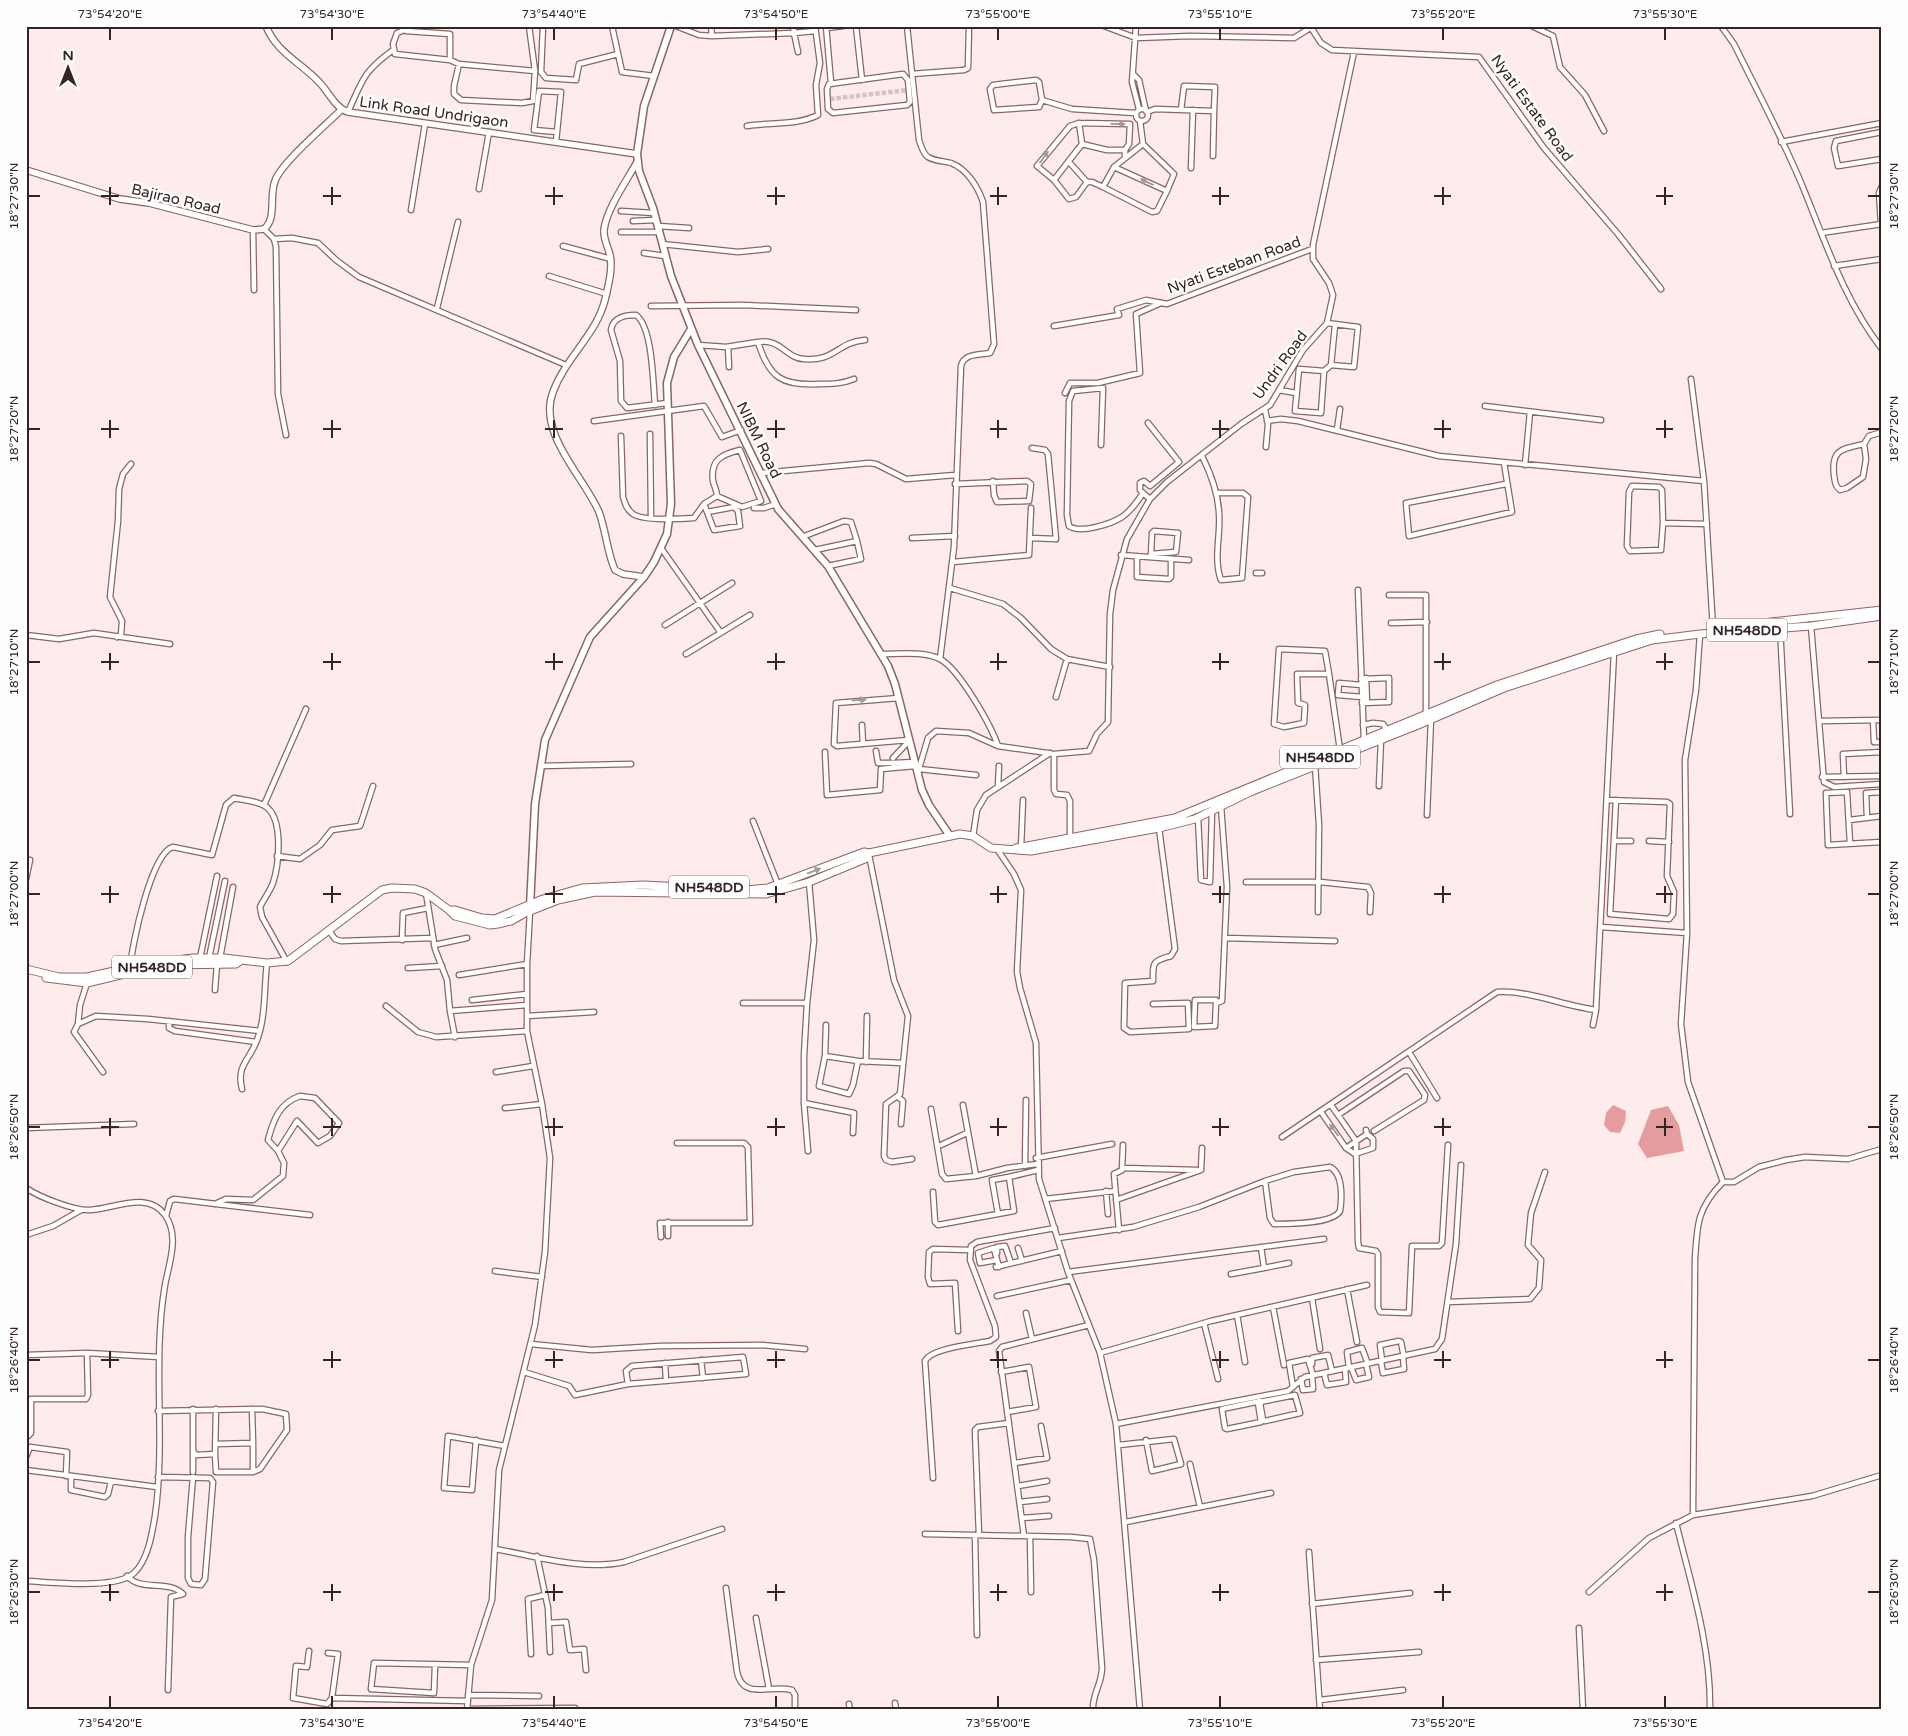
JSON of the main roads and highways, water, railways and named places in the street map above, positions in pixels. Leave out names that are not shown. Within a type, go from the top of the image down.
[{"type":"highway","name":"NH548DD","points":[[1011,850],[1159,828],[1198,817],[1250,792],[1381,740],[1497,685],[1636,639],[1664,633],[1882,610]]},
{"type":"highway","name":"NH548DD","points":[[779,888],[864,852],[869,853],[960,834],[973,836],[986,846],[998,849],[1030,851],[1175,818],[1387,730],[1429,717],[1504,688],[1652,640],[1700,634],[1810,626],[1882,616]]},
{"type":"highway","name":"NH548DD","points":[[26,971],[62,979],[87,980],[170,960],[267,963],[290,960],[330,932],[382,890],[406,888],[426,893],[449,910],[456,910],[482,918],[495,919],[530,907],[565,891],[678,886],[746,890],[779,888],[809,882],[867,858],[869,853]]},
{"type":"main road","name":"NIBM Road","points":[[670,26],[639,130],[636,154],[681,305],[698,346],[776,504],[784,517],[828,566],[882,654],[892,676],[926,800],[950,836]]},
{"type":"main road","points":[[530,907],[534,827],[544,740],[585,646],[595,630],[644,576],[661,548],[670,519],[668,371],[691,329]]},
{"type":"tunnel","points":[[830,99],[907,90]]}]
